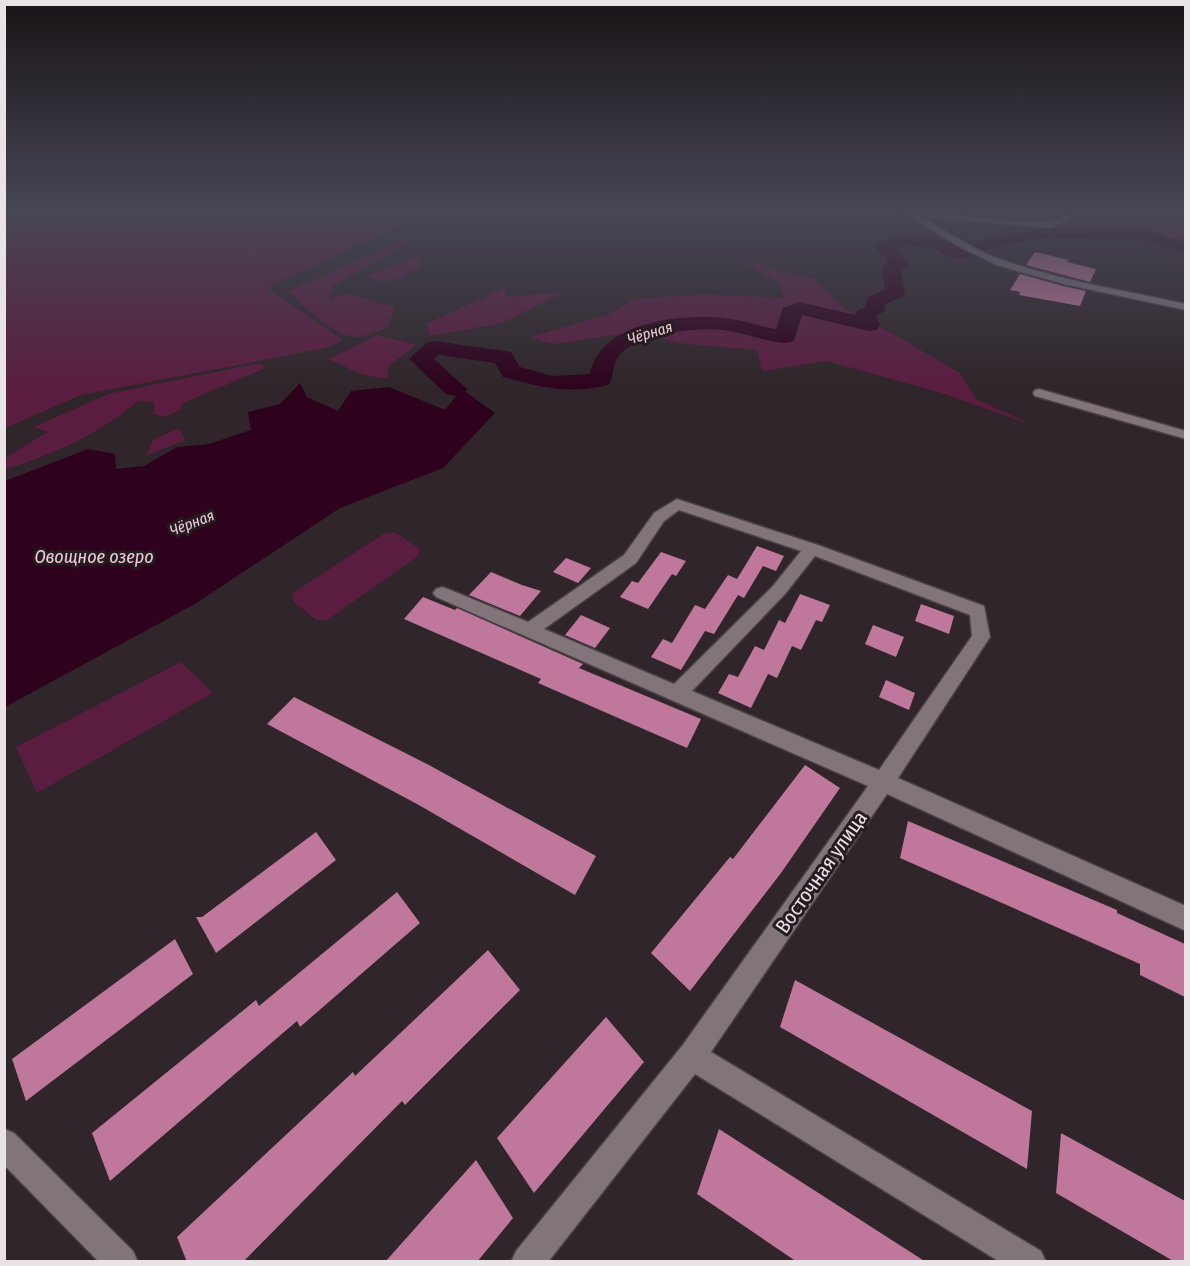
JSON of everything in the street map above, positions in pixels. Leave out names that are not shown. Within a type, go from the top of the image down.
[{"type":"street","points":[[1027,270],[1185,307]]},
{"type":"street","points":[[1039,393],[1185,435]]},
{"type":"street","name":"Восточная улица","points":[[527,1262],[692,1056],[883,783],[981,637],[978,611],[812,549],[677,504],[659,517],[630,559],[530,630]]},
{"type":"street","points":[[677,694],[778,590],[812,549]]},
{"type":"street","points":[[442,592],[883,783],[1185,919]]},
{"type":"street","points":[[692,1056],[1030,1262]]},
{"type":"street","points":[[4,1143],[122,1262]]},
{"type":"shaded area","points":[[5,270],[303,270],[272,284],[270,290],[343,340],[326,348],[81,395],[5,428]]},
{"type":"shaded area","points":[[336,270],[361,270],[334,285],[329,301],[344,293],[395,307],[388,327],[372,334],[355,337],[328,326],[288,291]]},
{"type":"shaded area","points":[[382,270],[414,270],[387,281],[373,280],[366,276]]},
{"type":"shaded area","points":[[757,270],[781,270],[814,279],[844,308],[960,373],[976,399],[1035,426],[945,394],[827,361],[762,371],[757,350],[685,344],[634,332],[554,344],[529,337],[607,315],[634,299],[706,294],[784,298],[779,283]]},
{"type":"shaded area","points":[[507,287],[505,297],[564,292],[502,323],[430,336],[426,324]]},
{"type":"shaded area","points":[[378,335],[416,345],[389,366],[387,379],[360,374],[329,359]]},
{"type":"shaded area","points":[[260,363],[266,368],[183,403],[180,410],[164,417],[154,414],[154,402],[138,401],[124,413],[75,442],[5,469],[5,458],[48,432],[34,427],[108,394]]},
{"type":"shaded area","points":[[179,428],[185,440],[146,456],[153,440]]},
{"type":"shaded area","points":[[395,532],[420,549],[417,557],[327,620],[316,620],[293,601],[293,593],[385,533]]},
{"type":"shaded area","points":[[181,662],[213,693],[37,793],[16,747]]},
{"type":"water","name":"Овощное озеро","points":[[420,359],[495,413],[443,468],[340,508],[195,604],[5,707],[5,481],[88,449],[115,454],[116,469],[144,466],[177,447],[209,444],[251,430],[248,412],[280,404],[300,383],[307,397],[338,411],[351,391],[389,387],[445,410],[456,396]]},
{"type":"building","points":[[1045,270],[1096,270],[1090,282]]},
{"type":"building","points":[[1020,274],[1086,291],[1080,306],[1019,295],[1020,292],[1010,290]]},
{"type":"building","points":[[757,546],[784,556],[776,571],[763,566],[744,598],[738,595],[714,634],[705,631],[681,670],[651,657],[663,639],[672,643],[695,605],[705,609],[728,575],[737,579]]},
{"type":"building","points":[[661,552],[686,561],[676,576],[672,574],[648,609],[620,597],[632,581],[638,583]]},
{"type":"building","points":[[566,558],[591,568],[578,583],[553,572]]},
{"type":"building","points":[[491,572],[541,591],[520,616],[469,595]]},
{"type":"building","points":[[800,594],[830,605],[822,622],[816,620],[801,650],[792,646],[777,678],[768,674],[751,708],[718,693],[729,674],[738,677],[755,646],[764,650],[779,620],[785,623]]},
{"type":"building","points":[[423,597],[455,610],[457,608],[583,664],[579,668],[701,719],[687,748],[538,683],[541,679],[404,619]]},
{"type":"building","points":[[921,604],[954,616],[949,634],[915,621]]},
{"type":"building","points":[[581,615],[610,628],[595,648],[565,635]]},
{"type":"building","points":[[873,625],[904,637],[896,657],[865,644]]},
{"type":"building","points":[[886,680],[915,693],[909,710],[879,697]]},
{"type":"building","points":[[294,697],[427,764],[596,856],[575,895],[417,804],[267,724]]},
{"type":"building","points":[[805,765],[840,788],[781,873],[690,991],[651,953],[730,857],[733,859]]},
{"type":"building","points":[[908,821],[1117,910],[1117,913],[1185,944],[1185,997],[1140,975],[1140,964],[900,858]]},
{"type":"building","points":[[316,832],[336,860],[216,953],[196,917],[202,917]]},
{"type":"building","points":[[397,892],[420,923],[300,1027],[297,1021],[110,1181],[92,1133],[256,1000],[259,1006]]},
{"type":"building","points":[[175,939],[193,974],[26,1101],[12,1059]]},
{"type":"building","points":[[488,950],[520,990],[405,1105],[402,1101],[243,1262],[187,1262],[177,1237],[353,1072],[355,1076]]},
{"type":"building","points":[[795,980],[1032,1111],[1027,1169],[780,1027]]},
{"type":"building","points":[[606,1017],[644,1062],[534,1193],[497,1138]]},
{"type":"building","points":[[719,1129],[926,1262],[797,1262],[697,1194]]},
{"type":"building","points":[[1061,1133],[1185,1201],[1185,1262],[1175,1262],[1056,1193]]},
{"type":"building","points":[[476,1160],[513,1218],[477,1262],[385,1262]]},
{"type":"waterway","name":"Чёрная","points":[[455,389],[420,359],[434,348],[503,357],[511,372],[553,383],[600,380],[606,357],[619,344],[650,331],[668,327],[687,324],[722,324],[786,336],[790,312],[800,308],[869,325],[865,314],[875,310],[875,301],[895,293],[891,270]]}]
